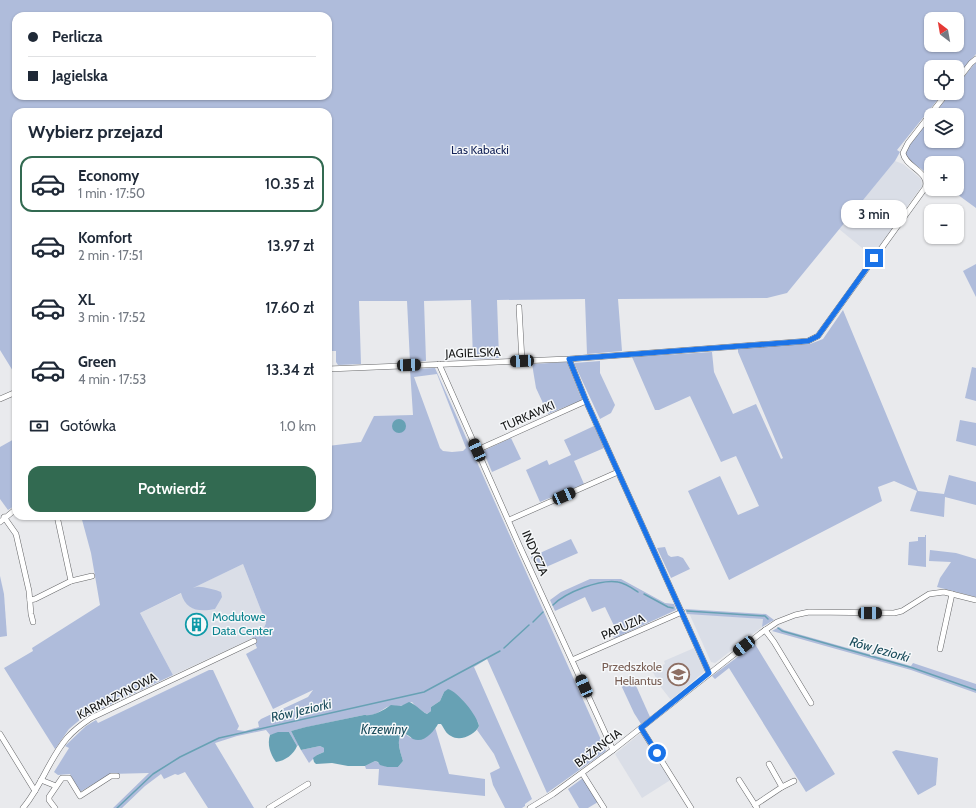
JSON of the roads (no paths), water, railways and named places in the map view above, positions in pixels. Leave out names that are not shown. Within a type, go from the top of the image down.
[{"type":"street","points":[[964,72],[976,59]]},
{"type":"street","name":"JAGIELSKA","points":[[332,369],[569,359],[808,341],[818,336],[925,188],[927,183],[924,177],[906,161],[903,153],[908,143],[942,100]]},
{"type":"street","points":[[519,306],[522,361]]},
{"type":"street","points":[[569,359],[586,401],[709,673]]},
{"type":"street","name":"INDYCZA","points":[[439,364],[613,750]]},
{"type":"street","points":[[0,399],[12,394]]},
{"type":"street","name":"TURKAWKI","points":[[477,450],[586,401]]},
{"type":"street","points":[[509,520],[618,472]]},
{"type":"street","points":[[12,512],[2,520],[16,534],[30,600],[33,622]]},
{"type":"street","points":[[58,520],[71,581]]},
{"type":"street","points":[[30,600],[71,581],[92,576]]},
{"type":"street","name":"BAŻANCIA","points":[[530,808],[613,750],[765,630],[784,620],[795,615],[810,612],[894,613],[902,611],[929,594],[944,592],[952,597],[976,600]]},
{"type":"street","points":[[940,649],[952,597]]},
{"type":"street","name":"PAPUZIA","points":[[572,660],[682,612]]},
{"type":"street","points":[[765,630],[774,642],[811,703]]},
{"type":"street","name":"KARMAZYNOWA","points":[[23,808],[35,791],[66,738],[83,723],[254,641]]},
{"type":"street","points":[[641,728],[691,808]]},
{"type":"street","points":[[0,734],[35,791]]},
{"type":"street","points":[[769,764],[782,787]]},
{"type":"street","points":[[582,773],[604,808]]},
{"type":"street","points":[[55,808],[49,798],[60,779],[67,777],[80,796],[111,776],[117,776]]},
{"type":"street","points":[[41,780],[56,786]]},
{"type":"street","points":[[739,780],[756,806],[782,787],[794,781]]},
{"type":"street","points":[[269,808],[308,784]]},
{"type":"water","points":[[396,419],[402,419],[406,423],[406,429],[402,433],[396,433],[392,429],[392,423]]},
{"type":"water","name":"Krzewiny","points":[[448,689],[462,699],[475,716],[479,726],[471,735],[463,738],[455,738],[449,735],[441,724],[438,724],[428,736],[421,740],[413,739],[405,734],[401,735],[399,745],[403,761],[398,767],[387,767],[380,765],[375,761],[365,766],[348,766],[332,763],[316,764],[313,758],[324,752],[324,748],[320,746],[301,750],[291,731],[364,715],[372,715],[391,705],[401,706],[409,702],[427,714],[431,711],[431,707],[440,701],[444,692]]},
{"type":"water","points":[[278,732],[289,732],[297,746],[289,757],[276,762],[272,756],[269,742],[270,735]]},
{"type":"waterway","name":"Rów Jeziorki","points":[[553,605],[575,591],[602,582],[618,582],[638,592]]},
{"type":"waterway","name":"Rów Jeziorki","points":[[644,594],[668,607],[673,608]]},
{"type":"waterway","name":"Rów Jeziorki","points":[[687,611],[765,616],[768,619]]},
{"type":"waterway","name":"Rów Jeziorki","points":[[533,622],[543,612]]},
{"type":"waterway","name":"Rów Jeziorki","points":[[504,648],[529,625]]},
{"type":"waterway","name":"Rów Jeziorki","points":[[778,628],[782,631],[913,668],[976,690]]},
{"type":"waterway","name":"Rów Jeziorki","points":[[117,808],[153,774],[180,757],[219,738],[424,692],[500,651]]},
{"type":"place","name":"Modułowe Data Center","points":[[197,624]]},
{"type":"place","name":"Przedszkole Heliantus","points":[[678,674]]},
{"type":"park label","name":"Las Kabacki","points":[[480,150]]}]
